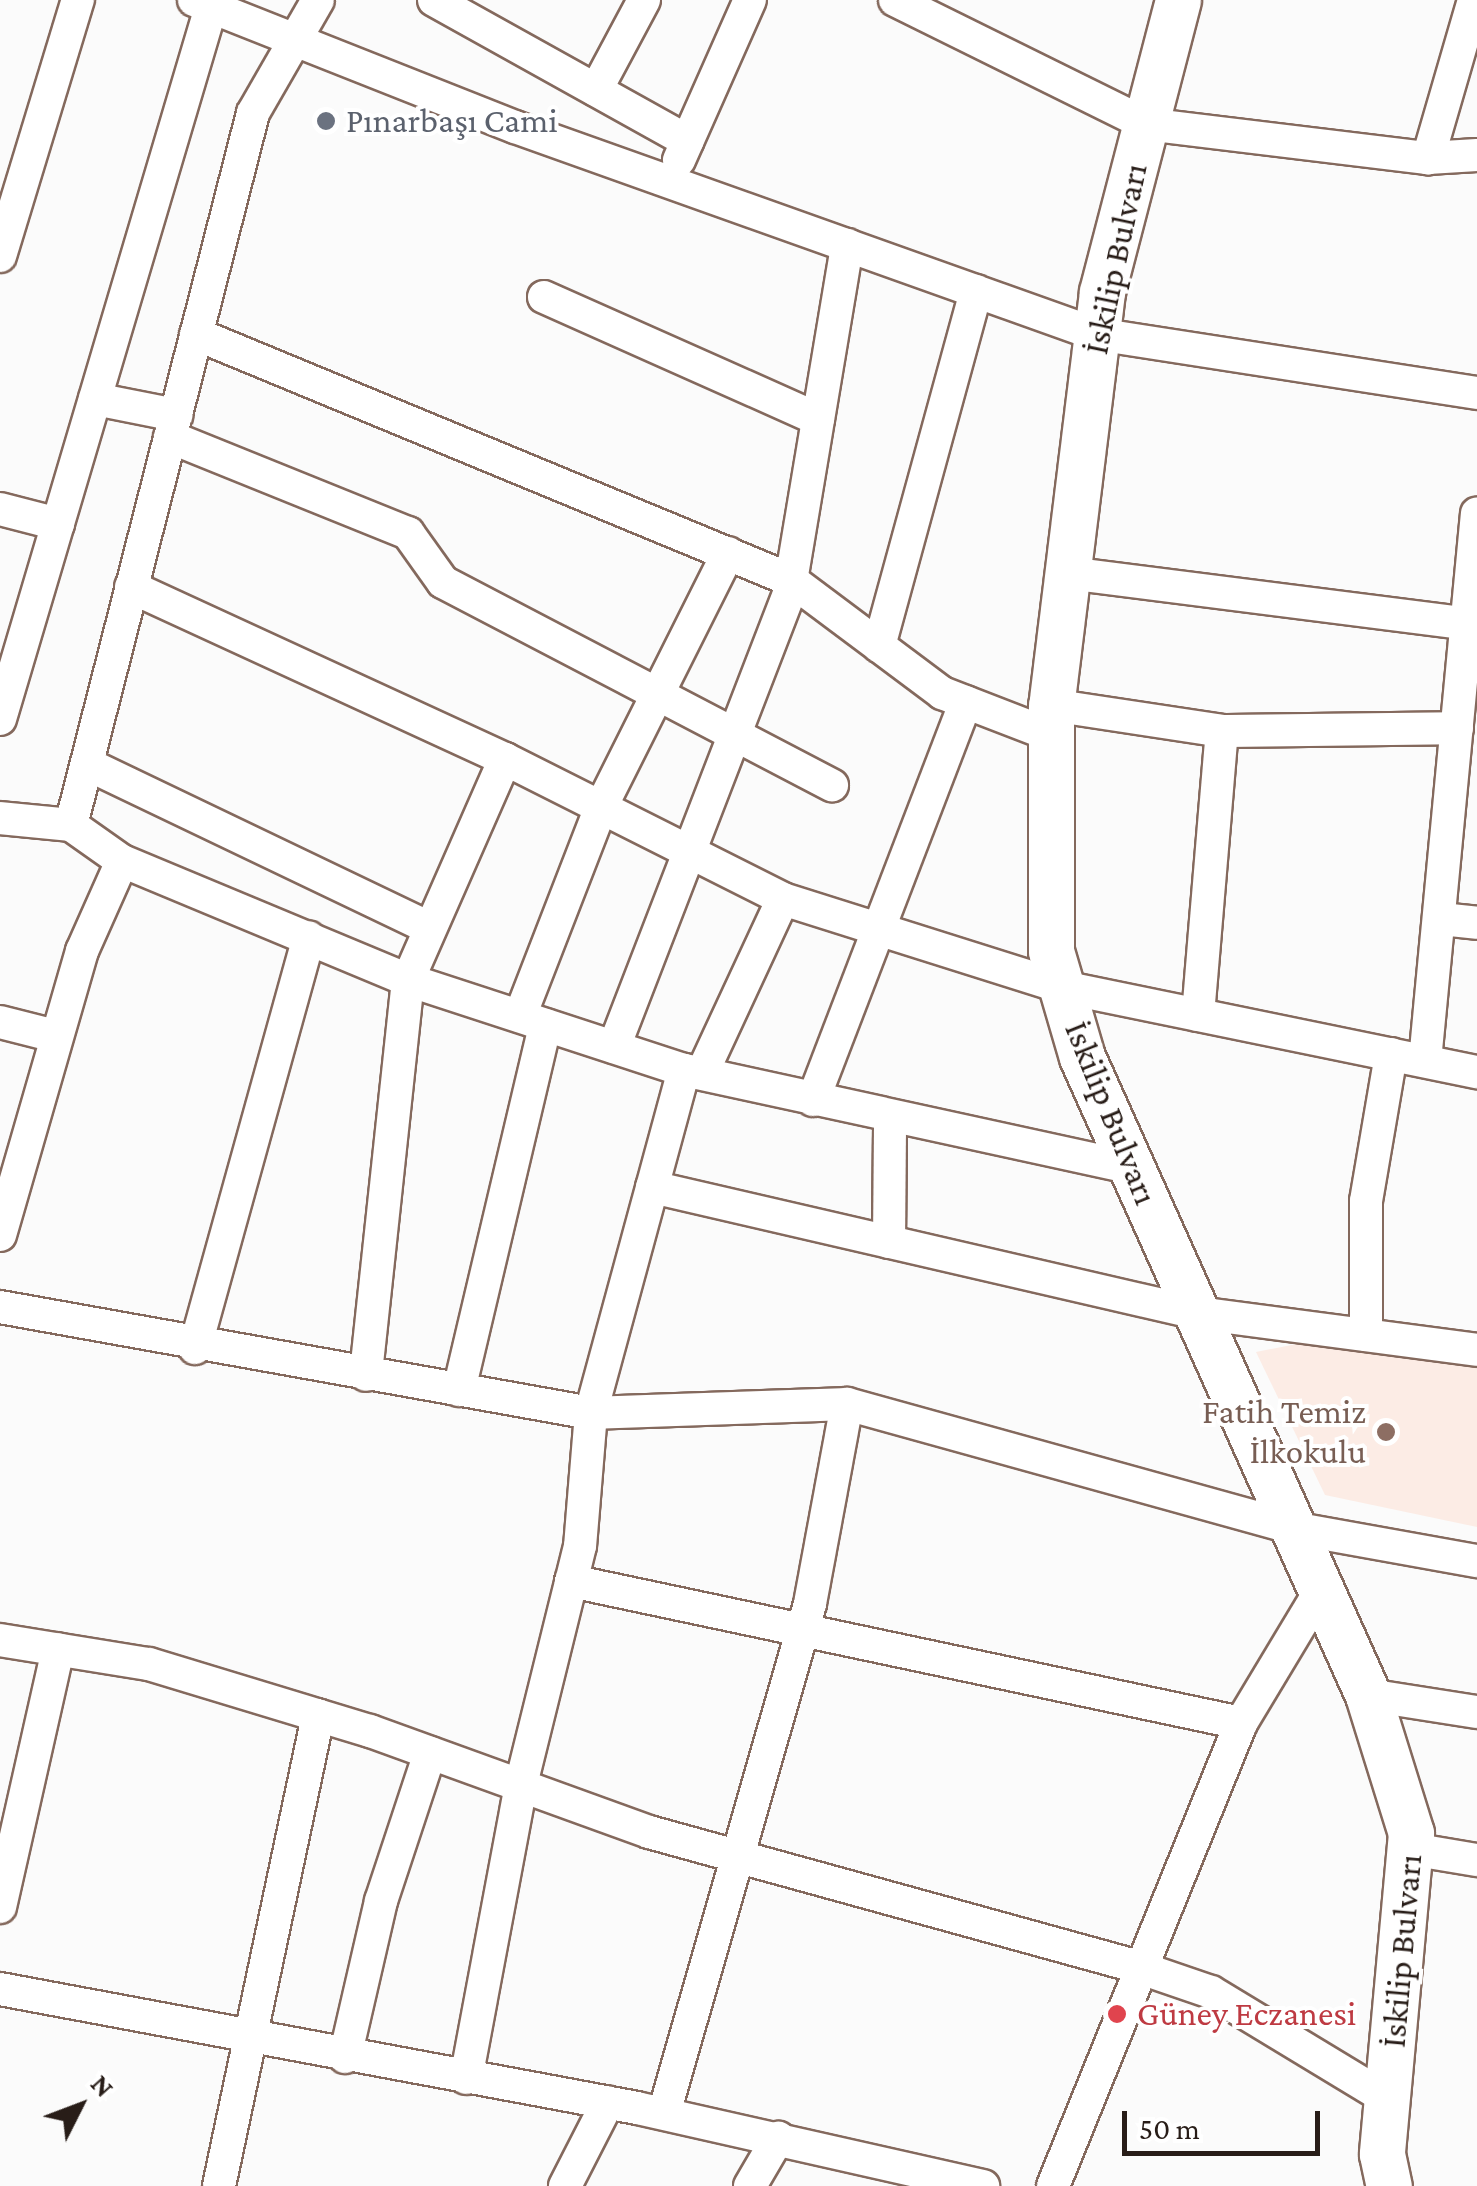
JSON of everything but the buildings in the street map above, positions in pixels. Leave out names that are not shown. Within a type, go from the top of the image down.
[{"type":"main road","name":"İskilip Bulvarı","points":[[1178,0],[1096,334],[1051,720],[1051,951],[1132,1168],[1368,1696],[1411,1850],[1382,2154],[1389,2186]]},
{"type":"street","points":[[0,256],[8,203],[78,0]]},
{"type":"street","points":[[72,825],[252,113],[318,0]]},
{"type":"street","points":[[434,0],[477,10],[596,90],[687,141]]},
{"type":"street","points":[[596,90],[644,0]]},
{"type":"street","points":[[669,182],[750,0]]},
{"type":"street","points":[[894,0],[1146,124],[1428,158],[1477,156]]},
{"type":"street","points":[[1428,158],[1474,0]]},
{"type":"street","points":[[0,719],[95,400],[202,3],[669,182],[1096,334],[1477,393]]},
{"type":"street","points":[[614,1047],[688,851],[738,736],[792,580],[847,245]]},
{"type":"street","points":[[879,646],[976,291]]},
{"type":"street","points":[[544,296],[818,419]]},
{"type":"street","points":[[196,334],[792,580],[879,646],[966,702],[1051,720],[1222,731],[1458,728]]},
{"type":"street","points":[[95,400],[173,426],[408,533],[442,582],[832,785]]},
{"type":"street","points":[[0,509],[58,524]]},
{"type":"street","points":[[1425,1062],[1472,624],[1477,513]]},
{"type":"street","points":[[459,1390],[532,1020],[601,807],[728,553]]},
{"type":"street","points":[[1067,573],[1472,624]]},
{"type":"street","points":[[131,587],[505,759],[783,898],[1062,987],[1477,1072]]},
{"type":"street","points":[[813,1100],[966,702]]},
{"type":"street","points":[[1198,1015],[1222,731]]},
{"type":"street","points":[[366,1375],[408,980],[505,759]]},
{"type":"street","points":[[87,764],[430,928]]},
{"type":"street","points":[[0,818],[72,825],[122,861],[408,980],[614,1047],[890,1120],[1132,1168]]},
{"type":"street","points":[[0,1235],[55,1036],[122,861]]},
{"type":"street","points":[[466,2078],[520,1785],[571,1582],[592,1413],[652,1187],[694,1070],[783,898]]},
{"type":"street","points":[[1440,918],[1477,923]]},
{"type":"street","points":[[195,1348],[308,938]]},
{"type":"street","points":[[0,1022],[55,1036]]},
{"type":"street","points":[[1366,1335],[1366,1201],[1391,1054]]},
{"type":"street","points":[[889,1242],[890,1120]]},
{"type":"street","points":[[652,1187],[1196,1313],[1477,1350]]},
{"type":"street","points":[[0,1306],[195,1348],[592,1413],[846,1404],[1293,1528],[1477,1561]]},
{"type":"street","points":[[664,2113],[801,1635],[846,1404]]},
{"type":"street","points":[[571,1582],[801,1635],[1241,1723]]},
{"type":"street","points":[[1053,2186],[1135,1966],[1241,1723],[1320,1590]]},
{"type":"street","points":[[0,1640],[148,1664],[318,1715],[740,1856],[1135,1966],[1211,1992],[1388,2100]]},
{"type":"street","points":[[0,1906],[58,1649]]},
{"type":"street","points":[[1368,1696],[1477,1712]]},
{"type":"street","points":[[219,2186],[244,2040],[318,1715]]},
{"type":"street","points":[[346,2057],[381,1902],[430,1753]]},
{"type":"street","points":[[1411,1850],[1477,1860]]},
{"type":"street","points":[[0,1989],[244,2040],[664,2113],[984,2186]]},
{"type":"street","points":[[565,2186],[608,2102]]},
{"type":"street","points":[[750,2186],[778,2138]]},
{"type":"shaded area","name":"Fatih Temiz İlkokulu","points":[[1307,1342],[1477,1368],[1477,1527],[1325,1495],[1256,1352]]},
{"type":"place","name":"Pınarbaşı Cami","points":[[326,121]]},
{"type":"place","name":"Fatih Temiz İlkokulu","points":[[1386,1432]]},
{"type":"place","name":"Güney Eczanesi","points":[[1117,2014]]}]
